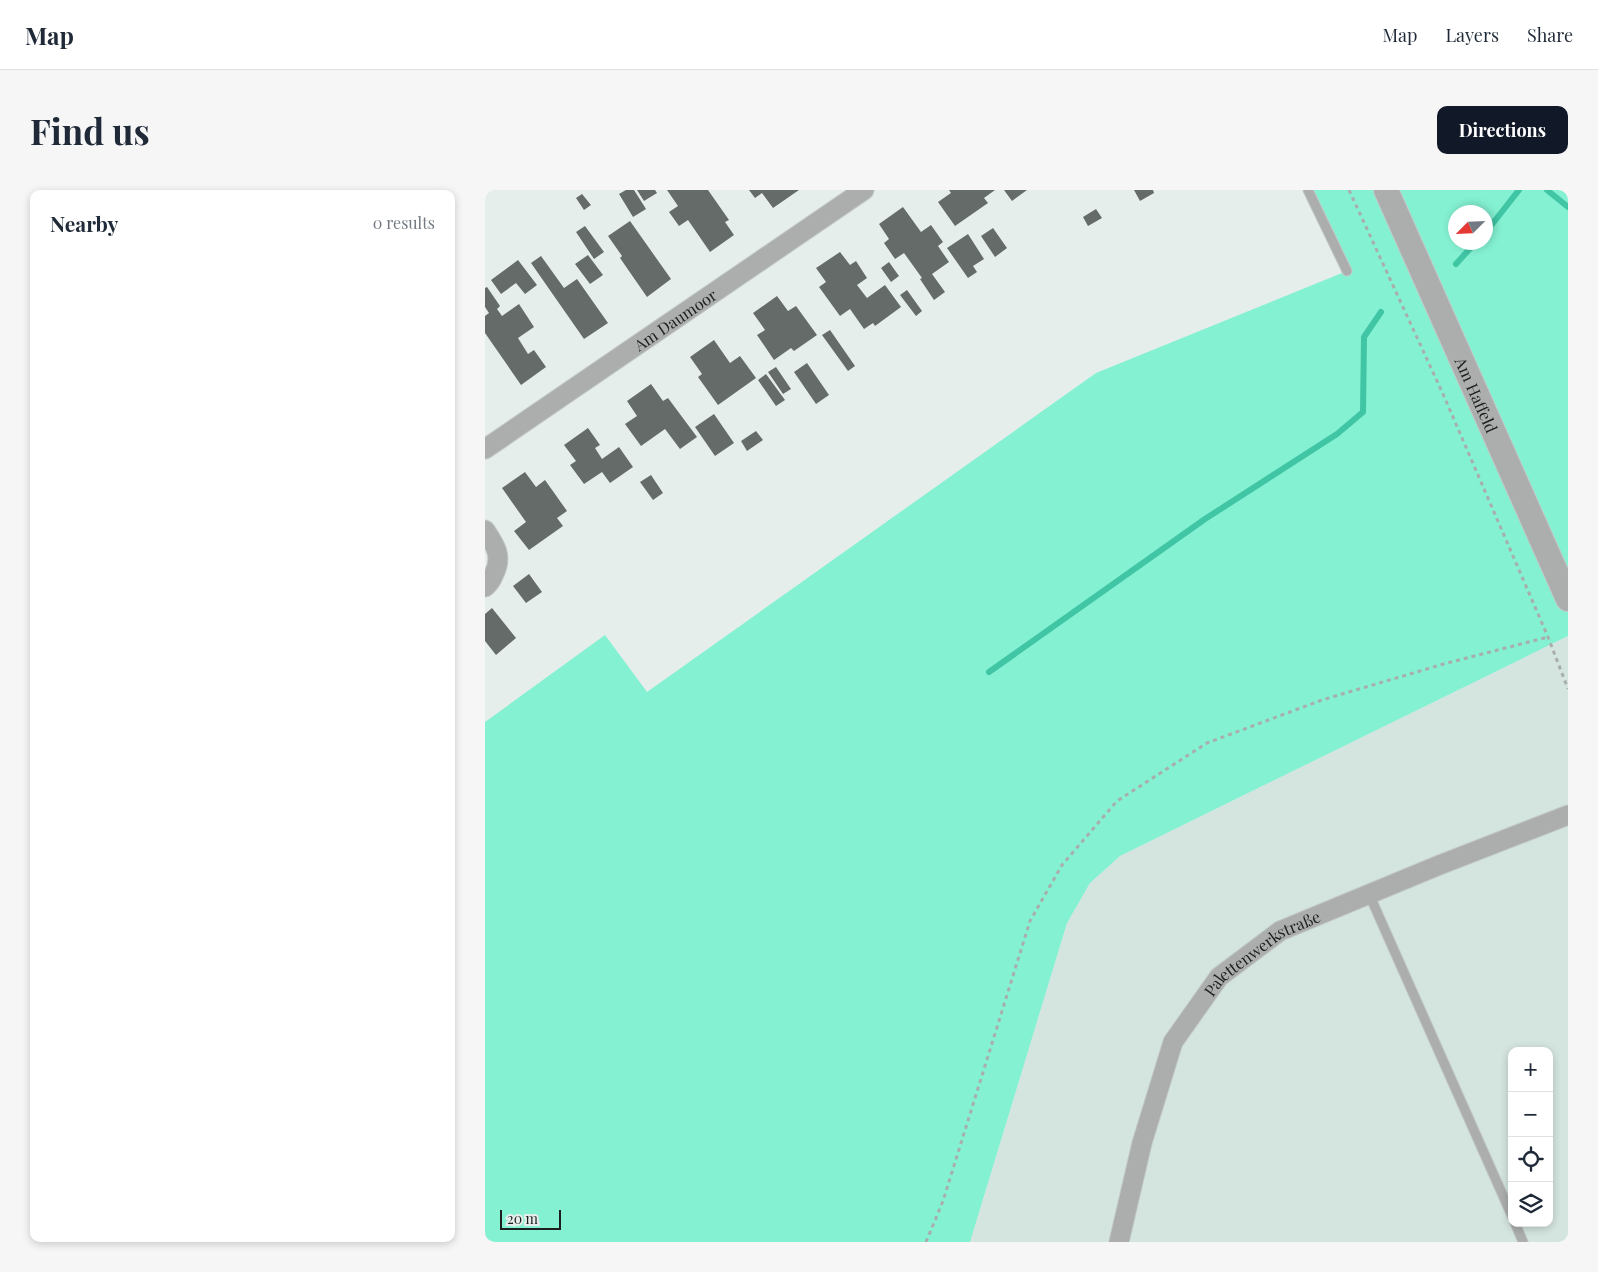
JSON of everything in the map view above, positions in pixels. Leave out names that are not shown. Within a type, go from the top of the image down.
[{"type":"street","name":"Am Daumoor","points":[[485,448],[864,190]]},
{"type":"street","name":"Am Haffeld","points":[[1386,190],[1568,599]]},
{"type":"street","points":[[485,530],[496,546],[499,565],[485,587]]},
{"type":"street","name":"Palettenwerkstraße","points":[[1119,1242],[1142,1143],[1173,1042],[1219,977],[1280,931],[1437,866],[1568,815]]},
{"type":"lane","points":[[1308,190],[1347,271]]},
{"type":"lane","points":[[1369,894],[1508,1207]]},
{"type":"lane","points":[[1517,1227],[1523,1242]]},
{"type":"path","points":[[1349,190],[1447,403],[1548,637],[1568,689]]},
{"type":"path","points":[[926,1242],[943,1200],[1030,921],[1062,865],[1117,801],[1215,739],[1323,700],[1447,663],[1548,637]]},
{"type":"shaded area","points":[[1568,636],[1568,1242],[970,1242],[1067,923],[1090,883],[1120,856]]},
{"type":"green space","points":[[1308,190],[1568,190],[1568,636],[1120,856],[1090,883],[1067,923],[970,1242],[485,1242],[485,722],[605,635],[647,692],[1096,373],[1347,271]]},
{"type":"building","points":[[626,190],[634,190],[646,209],[633,217],[619,194]]},
{"type":"building","points":[[637,190],[655,190],[657,193],[644,201]]},
{"type":"building","points":[[667,190],[708,190],[729,220],[725,222],[734,235],[710,252],[688,220],[679,226],[669,212],[678,206]]},
{"type":"building","points":[[749,190],[799,190],[773,208],[762,193],[755,198]]},
{"type":"building","points":[[949,190],[995,190],[984,198],[988,203],[955,226],[938,202],[951,193]]},
{"type":"building","points":[[1004,190],[1027,190],[1012,201]]},
{"type":"building","points":[[1134,190],[1153,190],[1154,193],[1140,201]]},
{"type":"building","points":[[582,194],[591,205],[584,210],[576,198]]},
{"type":"building","points":[[903,207],[921,232],[931,225],[943,242],[938,246],[949,262],[932,274],[945,292],[934,300],[920,279],[922,278],[904,253],[895,259],[884,243],[889,239],[879,224]]},
{"type":"building","points":[[1096,209],[1102,218],[1088,226],[1083,217]]},
{"type":"building","points":[[630,221],[671,279],[647,297],[620,258],[622,256],[608,236]]},
{"type":"building","points":[[585,226],[604,252],[594,259],[576,232]]},
{"type":"building","points":[[993,228],[1007,248],[995,257],[981,236]]},
{"type":"building","points":[[968,234],[984,259],[973,266],[977,272],[968,278],[947,248]]},
{"type":"building","points":[[840,252],[850,265],[856,261],[867,278],[857,285],[867,298],[885,285],[901,307],[875,326],[873,323],[864,329],[850,309],[840,316],[819,287],[826,282],[816,268]]},
{"type":"building","points":[[588,255],[603,275],[590,284],[575,264]]},
{"type":"building","points":[[541,256],[564,288],[577,279],[608,323],[584,339],[531,263]]},
{"type":"building","points":[[518,260],[537,285],[525,294],[516,283],[501,294],[491,280]]},
{"type":"building","points":[[889,262],[899,276],[891,282],[881,268]]},
{"type":"building","points":[[487,287],[500,306],[497,309],[502,316],[519,304],[534,327],[518,338],[528,354],[534,350],[546,367],[521,385],[485,333],[485,316],[489,313],[485,307],[485,288]]},
{"type":"building","points":[[907,290],[922,311],[916,316],[900,295]]},
{"type":"building","points":[[777,296],[788,311],[796,306],[817,335],[794,351],[791,348],[774,360],[757,335],[765,330],[753,313]]},
{"type":"building","points":[[830,330],[855,366],[848,371],[822,335]]},
{"type":"building","points":[[714,340],[730,363],[740,356],[756,378],[718,405],[698,377],[702,374],[690,357]]},
{"type":"building","points":[[807,363],[829,395],[816,404],[794,372]]},
{"type":"building","points":[[776,367],[791,389],[783,394],[768,372]]},
{"type":"building","points":[[766,374],[785,400],[776,406],[758,380]]},
{"type":"building","points":[[651,384],[663,401],[668,398],[697,437],[680,449],[665,429],[641,446],[625,424],[637,416],[627,401]]},
{"type":"building","points":[[714,414],[734,443],[715,456],[695,427]]},
{"type":"building","points":[[588,428],[600,445],[595,448],[602,459],[619,447],[633,467],[610,483],[602,472],[584,484],[570,465],[576,461],[564,445]]},
{"type":"building","points":[[756,431],[763,440],[747,451],[741,441]]},
{"type":"building","points":[[525,472],[536,487],[545,480],[567,511],[557,518],[563,526],[529,550],[514,531],[526,522],[502,488]]},
{"type":"building","points":[[651,475],[663,493],[653,500],[640,482]]},
{"type":"building","points":[[529,574],[542,592],[526,603],[513,586]]},
{"type":"building","points":[[492,608],[516,638],[496,655],[485,641],[485,614]]},
{"type":"waterway","points":[[1493,223],[1519,190]]},
{"type":"waterway","points":[[1547,190],[1568,207]]},
{"type":"waterway","points":[[1456,264],[1469,250]]},
{"type":"waterway","points":[[989,672],[1205,519],[1337,434],[1363,412],[1364,337],[1381,312]]}]
